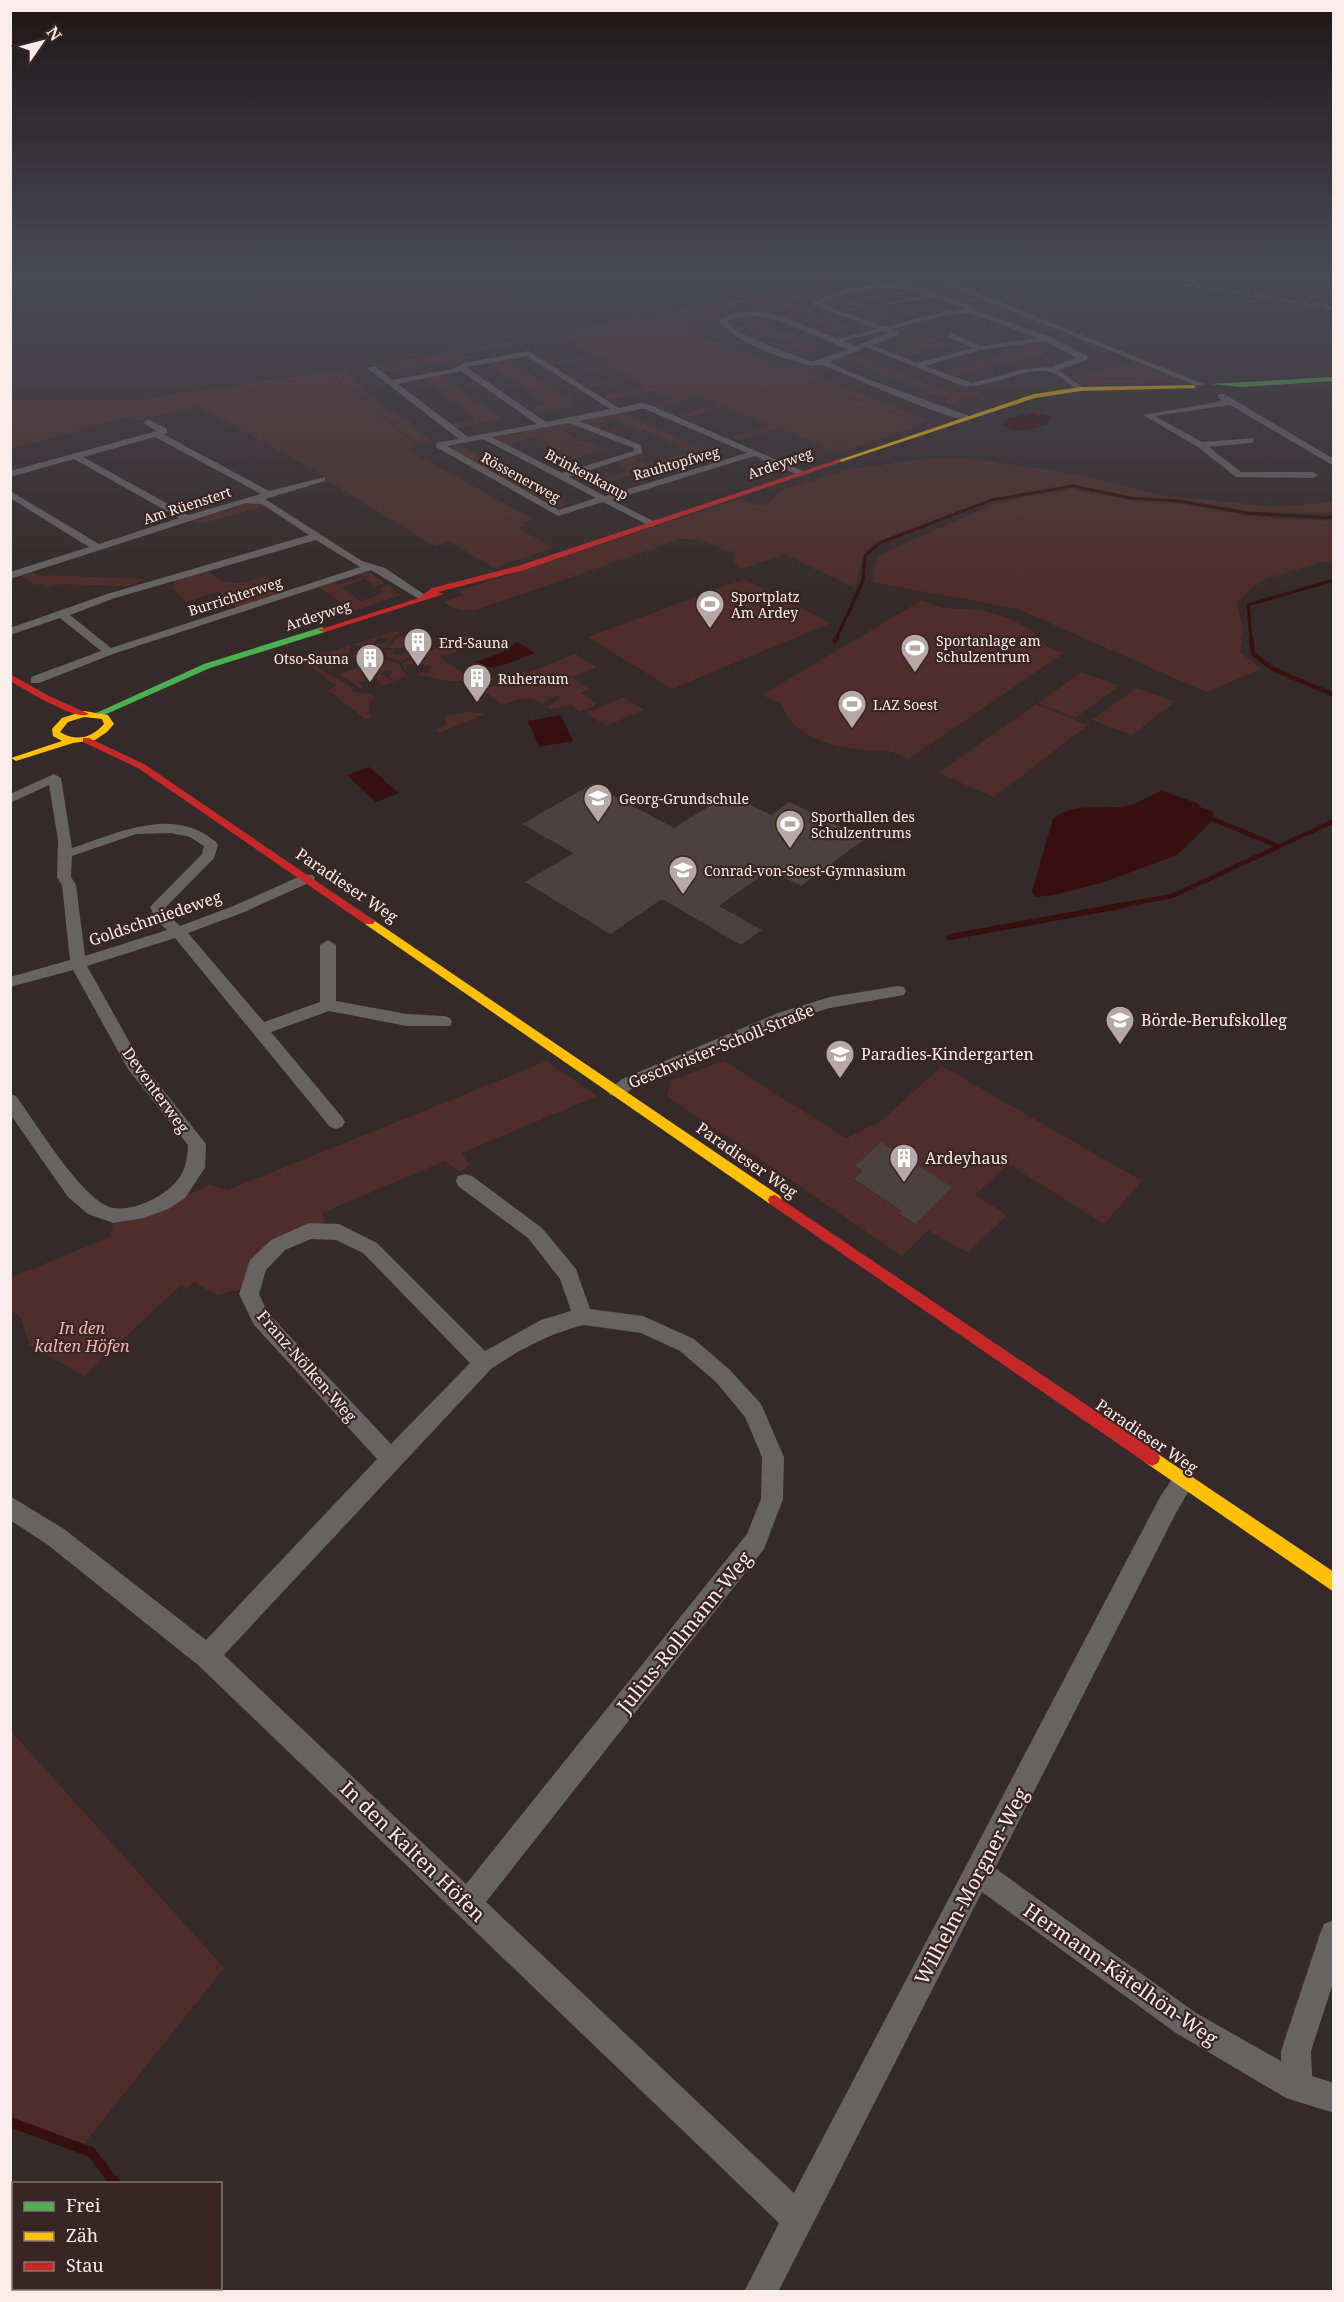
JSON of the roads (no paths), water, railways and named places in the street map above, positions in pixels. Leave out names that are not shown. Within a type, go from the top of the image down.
[{"type":"main road","name":"Ardeyweg","points":[[105,721],[207,666],[258,652],[423,597],[452,585],[482,578],[652,524],[1034,396],[1081,389],[1207,388],[1275,383]]},
{"type":"main road","points":[[10,677],[32,684],[67,709],[105,721]]},
{"type":"main road","points":[[32,684],[58,727],[59,737],[71,741]]},
{"type":"main road","points":[[13,759],[58,727],[84,714]]},
{"type":"main road","name":"Paradieser Weg","points":[[86,740],[105,721],[112,737],[141,766]]},
{"type":"main road","name":"Paradieser Weg","points":[[13,759],[71,741],[86,740],[141,766],[308,878],[1334,1583]]},
{"type":"street","points":[[392,383],[465,439]]},
{"type":"street","points":[[484,383],[543,424]]},
{"type":"street","points":[[576,383],[617,410]]},
{"type":"street","points":[[872,383],[966,418]]},
{"type":"street","points":[[965,383],[972,386],[981,383]]},
{"type":"street","points":[[1073,383],[1081,389]]},
{"type":"street","points":[[1196,383],[1334,463]]},
{"type":"street","points":[[1230,402],[1147,415],[1201,445],[1239,475],[1313,475]]},
{"type":"street","name":"Brinkenkamp","points":[[485,436],[635,406],[647,407],[802,473]]},
{"type":"street","points":[[562,476],[638,453],[638,447],[568,419]]},
{"type":"street","points":[[10,474],[164,431],[148,422]]},
{"type":"street","points":[[156,434],[268,494]]},
{"type":"street","name":"Brinkenkamp","points":[[485,436],[652,524]]},
{"type":"street","name":"Rössenerweg","points":[[485,436],[439,445],[558,513],[604,499]]},
{"type":"street","points":[[1201,445],[1250,440]]},
{"type":"street","name":"Rauhtopfweg","points":[[604,499],[755,453]]},
{"type":"street","points":[[75,456],[187,519]]},
{"type":"street","points":[[256,499],[321,479]]},
{"type":"street","points":[[10,494],[98,548]]},
{"type":"street","name":"Am Rüenstert","points":[[10,576],[256,499],[265,501],[358,563],[381,570],[423,597]]},
{"type":"street","name":"Burrichterweg","points":[[10,632],[111,596],[318,536]]},
{"type":"street","name":"Burrichterweg","points":[[32,684],[109,652],[370,567]]},
{"type":"street","points":[[62,614],[109,652]]},
{"type":"street","name":"Deventerweg","points":[[10,799],[54,778],[65,854],[64,877],[69,885],[78,964],[134,1065],[197,1144],[196,1168],[178,1193],[161,1204],[137,1213],[113,1216],[96,1209],[75,1191],[10,1101]]},
{"type":"street","points":[[65,854],[84,850],[120,834],[139,829],[186,829],[201,836],[211,845],[209,855],[157,907],[161,917],[189,942],[336,1122]]},
{"type":"street","name":"Goldschmiedeweg","points":[[10,982],[78,964],[177,931],[308,878]]},
{"type":"street","points":[[328,945],[328,1005]]},
{"type":"street","name":"Geschwister-Scholl-Straße","points":[[616,1091],[628,1083],[734,1037],[807,1009],[848,998],[898,991]]},
{"type":"street","points":[[259,1030],[328,1005],[406,1020],[444,1022]]},
{"type":"street","points":[[465,1181],[535,1233],[569,1275],[583,1316]]},
{"type":"street","name":"Franz-Nölken-Weg","points":[[391,1459],[261,1319],[249,1294],[256,1266],[278,1245],[309,1231],[339,1232],[370,1248],[484,1363]]},
{"type":"street","name":"Julius-Rollmann-Weg","points":[[207,1656],[391,1459],[484,1363],[505,1348],[548,1326],[583,1316],[643,1324],[687,1345],[723,1376],[753,1411],[773,1457],[772,1499],[756,1541],[468,1903]]},
{"type":"street","name":"Wilhelm-Morgner-Weg","points":[[760,2292],[1168,1505],[1184,1480]]},
{"type":"street","name":"In den Kalten Höfen","points":[[10,1507],[56,1537],[207,1656],[797,2218]]},
{"type":"street","name":"Hermann-Kätelhön-Weg","points":[[979,1873],[1186,2023],[1297,2087],[1334,2098]]},
{"type":"street","points":[[1297,2087],[1296,2051],[1334,1934]]},
{"type":"waterway","points":[[836,639],[863,581],[865,556],[879,543],[992,500],[1073,486],[1131,498],[1180,501],[1248,513],[1334,518]]},
{"type":"waterway","points":[[1251,639],[1248,605],[1334,580]]},
{"type":"waterway","points":[[1251,637],[1253,654],[1273,669],[1334,695]]},
{"type":"waterway","points":[[1210,818],[1278,846]]},
{"type":"waterway","points":[[1117,906],[1172,896],[1334,821]]},
{"type":"waterway","points":[[950,937],[1125,905]]},
{"type":"waterway","points":[[10,2122],[91,2152],[114,2182]]},
{"type":"place","name":"Sportplatz Am Ardey","points":[[710,630]]},
{"type":"place","name":"Erd-Sauna","points":[[418,668]]},
{"type":"place","name":"Sportanlage am Schulzentrum","points":[[915,674]]},
{"type":"place","name":"Otso-Sauna","points":[[370,684]]},
{"type":"place","name":"Ruheraum","points":[[477,704]]},
{"type":"place","name":"LAZ Soest","points":[[852,730]]},
{"type":"place","name":"Georg-Grundschule","points":[[598,824]]},
{"type":"place","name":"Sporthallen des Schulzentrums","points":[[790,850]]},
{"type":"place","name":"Conrad-von-Soest-Gymnasium","points":[[683,896]]},
{"type":"place","name":"Börde-Berufskolleg","points":[[1120,1046]]},
{"type":"place","name":"Paradies-Kindergarten","points":[[840,1080]]},
{"type":"place","name":"Ardeyhaus","points":[[904,1184]]},
{"type":"park label","name":"In den kalten Höfen","points":[[82,1337]]}]
